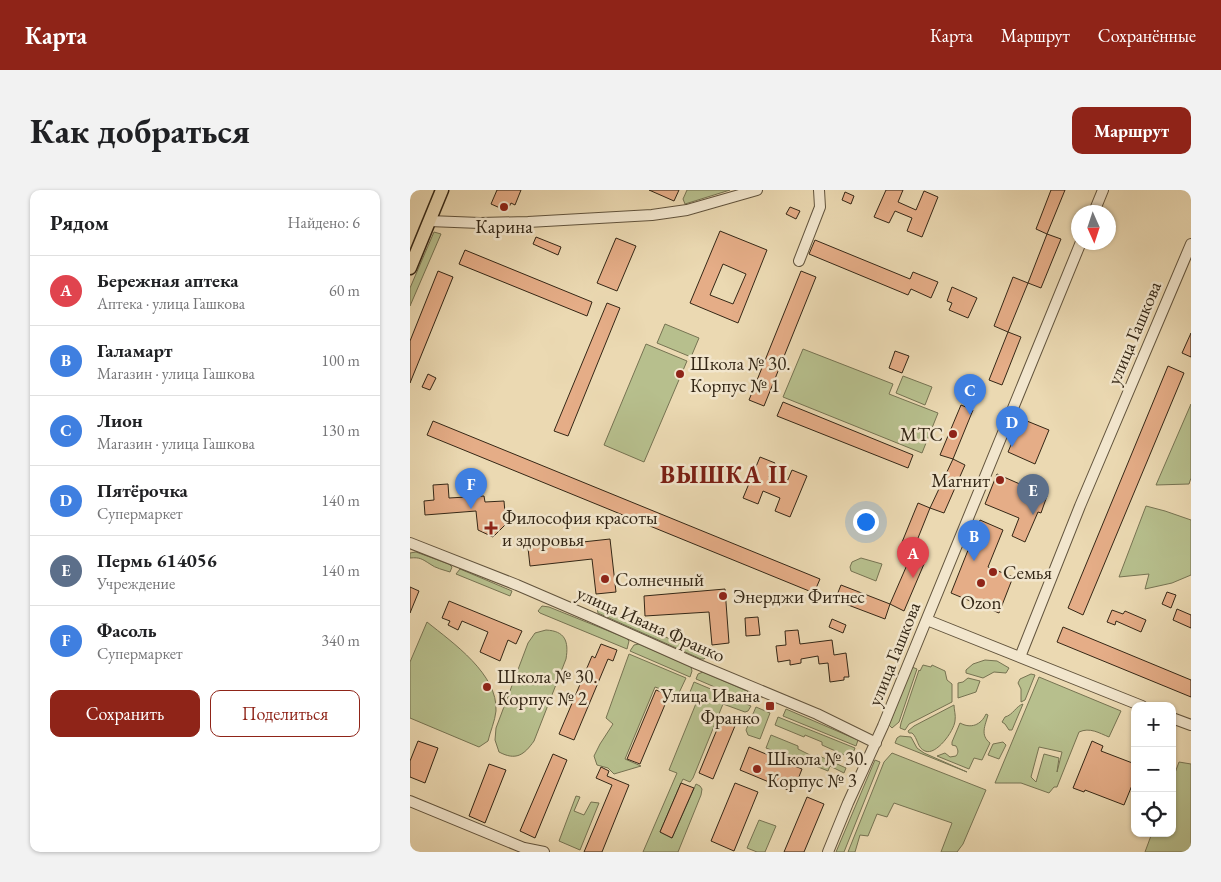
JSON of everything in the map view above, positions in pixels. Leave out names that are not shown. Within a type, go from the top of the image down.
[{"type":"main road","points":[[411,261],[442,190]]},
{"type":"street","points":[[429,221],[508,222],[652,215],[687,210],[757,190]]},
{"type":"street","points":[[798,261],[820,208],[819,190]]},
{"type":"street","points":[[1097,205],[1104,190]]},
{"type":"street","name":"улица Гашкова","points":[[1020,657],[1080,506],[1191,244]]},
{"type":"street","name":"улица Гашкова","points":[[828,852],[927,620],[1078,250]]},
{"type":"street","name":"улица Ивана Франко","points":[[410,543],[517,585],[817,714],[876,742]]},
{"type":"street","points":[[927,620],[1132,702]]},
{"type":"street","points":[[1176,719],[1191,725]]},
{"type":"street","points":[[410,801],[523,850],[544,852]]},
{"type":"green space","points":[[687,190],[730,190],[685,204],[683,199]]},
{"type":"green space","points":[[434,232],[441,234],[410,306],[410,288]]},
{"type":"green space","points":[[665,324],[699,338],[691,357],[657,343]]},
{"type":"green space","points":[[646,344],[687,361],[644,462],[604,445]]},
{"type":"green space","points":[[803,349],[893,384],[889,394],[938,413],[922,453],[783,397]]},
{"type":"green space","points":[[903,376],[932,387],[925,405],[896,393]]},
{"type":"green space","points":[[1191,404],[1191,478],[1189,484],[1156,485]]},
{"type":"green space","points":[[1146,506],[1191,520],[1191,575],[1172,583],[1145,589],[1149,574],[1119,577]]},
{"type":"green space","points":[[416,552],[449,564],[452,567],[450,572],[434,567],[421,559],[410,558],[410,553]]},
{"type":"green space","points":[[861,558],[882,564],[876,581],[851,571],[852,562]]},
{"type":"green space","points":[[460,569],[512,591],[510,596],[456,574]]},
{"type":"green space","points":[[542,606],[549,607],[626,638],[629,641],[627,649],[540,613],[538,611]]},
{"type":"green space","points":[[597,608],[708,655],[701,659],[598,613]]},
{"type":"green space","points":[[427,622],[472,660],[490,684],[495,697],[496,711],[488,741],[479,747],[410,718],[410,662]]},
{"type":"green space","points":[[546,630],[558,632],[564,638],[567,647],[566,659],[534,741],[527,750],[519,755],[505,755],[499,752],[495,740],[496,728],[528,643],[535,633]]},
{"type":"green space","points":[[639,644],[691,667],[690,677],[630,651],[634,645]]},
{"type":"green space","points":[[629,654],[686,678],[678,695],[655,687],[625,759],[641,766],[614,774],[608,768],[597,765],[594,756],[613,724],[606,718]]},
{"type":"green space","points":[[985,660],[997,661],[1009,668],[1006,673],[994,672],[983,678],[966,673],[966,670],[973,664]]},
{"type":"green space","points":[[923,665],[931,667],[932,665],[945,671],[947,680],[952,684],[952,702],[909,724],[905,730],[900,728],[901,723],[919,670]]},
{"type":"green space","points":[[912,667],[917,669],[899,722],[892,728],[889,725]]},
{"type":"green space","points":[[703,672],[752,693],[754,698],[752,703],[696,679],[698,674]]},
{"type":"green space","points":[[1031,674],[1035,675],[1025,700],[1021,702],[1021,689],[1018,683],[1020,679]]},
{"type":"green space","points":[[1039,677],[1121,711],[1109,737],[1091,730],[1079,732],[1057,787],[1054,787],[1049,793],[1021,783],[995,783]],"holes":[[[1039,747],[1062,752],[1057,772],[1059,758],[1044,754],[1036,782],[1031,777]]]},
{"type":"green space","points":[[968,678],[980,681],[976,692],[958,698],[958,683]]},
{"type":"green space","points":[[694,682],[751,706],[745,712],[723,704],[693,778],[690,782],[683,779],[681,783],[660,832],[672,838],[696,784],[702,789],[678,852],[643,852],[677,773],[669,770],[697,701],[688,697]]},
{"type":"green space","points":[[1023,704],[1012,730],[1009,730],[1002,722],[1005,717]]},
{"type":"green space","points":[[954,705],[954,725],[944,742],[929,752],[922,750],[914,735],[908,731]]},
{"type":"green space","points":[[756,707],[770,713],[760,739],[748,735],[746,730]]},
{"type":"green space","points":[[786,709],[858,740],[856,746],[783,716]]},
{"type":"green space","points":[[986,714],[988,715],[984,734],[990,743],[982,760],[974,758],[969,769],[937,756],[945,753],[950,757],[956,756],[958,750],[956,746],[952,745],[952,742],[960,723],[968,726],[975,725]]},
{"type":"green space","points":[[778,717],[855,748],[851,758],[822,745],[822,742],[775,725]]},
{"type":"green space","points":[[771,735],[798,746],[798,749],[816,758],[817,755],[846,768],[844,773],[830,766],[828,771],[766,748]]},
{"type":"green space","points":[[900,736],[911,737],[917,748],[924,753],[967,772],[895,743]]},
{"type":"green space","points":[[1003,742],[1006,745],[999,759],[988,755],[993,744]]},
{"type":"green space","points":[[892,753],[986,790],[963,844],[957,852],[941,852],[952,823],[894,803],[887,817],[877,814],[868,836],[860,835],[855,852],[848,852],[884,762]]},
{"type":"green space","points":[[875,760],[880,762],[844,852],[836,852]]},
{"type":"green space","points":[[1179,762],[1191,764],[1191,852],[1145,852],[1151,837],[1176,837],[1176,770]]},
{"type":"green space","points":[[576,796],[580,797],[574,811],[584,815],[591,802],[599,803],[580,850],[559,841]]},
{"type":"green space","points":[[759,820],[776,826],[765,852],[757,852],[747,848]]},
{"type":"building","points":[[497,190],[521,190],[515,205],[511,203],[507,211],[491,204]]},
{"type":"building","points":[[649,190],[679,190],[674,201]]},
{"type":"building","points":[[886,190],[903,190],[898,202],[916,210],[924,191],[938,197],[922,237],[907,231],[912,218],[895,211],[889,223],[874,217]]},
{"type":"building","points":[[1051,190],[1065,190],[1047,234],[1036,229]]},
{"type":"building","points":[[845,192],[854,196],[851,204],[842,200]]},
{"type":"building","points":[[790,207],[800,211],[796,219],[786,214]]},
{"type":"building","points":[[720,231],[767,250],[738,323],[690,303]],"holes":[[[723,264],[746,274],[733,304],[710,295]]]},
{"type":"building","points":[[1047,234],[1061,239],[1041,288],[1028,283]]},
{"type":"building","points":[[536,237],[561,247],[558,255],[533,244]]},
{"type":"building","points":[[616,238],[636,246],[617,291],[597,283]]},
{"type":"building","points":[[815,240],[910,279],[913,272],[938,282],[931,298],[911,289],[908,295],[809,254]]},
{"type":"building","points":[[465,250],[592,302],[587,316],[459,264]]},
{"type":"building","points":[[438,271],[453,277],[410,383],[410,341]]},
{"type":"building","points":[[801,271],[816,277],[764,406],[749,400]]},
{"type":"building","points":[[1013,277],[1028,283],[1008,332],[994,326]]},
{"type":"building","points":[[952,287],[977,298],[968,318],[949,310],[952,303],[947,301]]},
{"type":"building","points":[[607,303],[620,308],[568,436],[554,431]]},
{"type":"building","points":[[1008,332],[1021,337],[1002,385],[989,380]]},
{"type":"building","points":[[1191,333],[1191,357],[1182,353]]},
{"type":"building","points":[[895,351],[909,356],[902,373],[889,368]]},
{"type":"building","points":[[1168,366],[1184,373],[1083,615],[1068,608]]},
{"type":"building","points":[[428,374],[436,378],[430,390],[422,387]]},
{"type":"building","points":[[783,402],[913,455],[908,468],[777,416]]},
{"type":"building","points":[[961,405],[973,410],[953,459],[940,455]]},
{"type":"building","points":[[1022,419],[1049,430],[1035,464],[1008,452]]},
{"type":"building","points":[[433,421],[820,579],[814,593],[427,435]]},
{"type":"building","points":[[760,457],[775,463],[769,477],[786,484],[792,470],[807,476],[790,517],[775,511],[780,498],[763,491],[758,504],[743,498]]},
{"type":"building","points":[[953,459],[965,465],[944,513],[930,508]]},
{"type":"building","points":[[997,474],[1047,496],[1041,513],[1038,512],[1025,542],[1012,536],[1019,518],[985,504]]},
{"type":"building","points":[[448,484],[449,498],[484,496],[485,502],[504,501],[506,524],[493,537],[478,530],[476,511],[425,515],[424,501],[434,500],[433,485]]},
{"type":"building","points":[[918,503],[930,508],[910,558],[898,552]]},
{"type":"building","points":[[980,520],[1003,530],[988,567],[1013,577],[999,613],[951,593]]},
{"type":"building","name":"Солнечный","points":[[610,539],[616,592],[596,594],[592,559],[530,566],[528,548]]},
{"type":"building","points":[[910,558],[924,564],[904,611],[890,604]]},
{"type":"building","points":[[841,585],[890,604],[885,619],[835,600]]},
{"type":"building","points":[[410,587],[419,591],[410,613]]},
{"type":"building","points":[[725,589],[729,643],[712,645],[709,612],[645,616],[644,596]]},
{"type":"building","points":[[1167,592],[1176,595],[1171,608],[1162,604]]},
{"type":"building","points":[[449,601],[522,631],[516,644],[508,640],[500,661],[480,652],[488,632],[462,621],[458,630],[448,625],[450,621],[442,618]]},
{"type":"building","points":[[1177,609],[1191,615],[1191,628],[1173,620]]},
{"type":"building","points":[[1112,610],[1123,614],[1125,611],[1146,620],[1141,632],[1116,621],[1115,625],[1107,622]]},
{"type":"building","points":[[758,617],[760,635],[746,636],[745,618]]},
{"type":"building","points":[[832,619],[846,625],[843,633],[829,627]]},
{"type":"building","points":[[1063,627],[1191,680],[1191,697],[1057,642]]},
{"type":"building","points":[[798,630],[800,644],[832,640],[834,655],[846,653],[849,677],[844,677],[844,680],[830,682],[828,663],[819,664],[818,656],[801,659],[801,663],[790,665],[790,660],[778,662],[776,646],[786,645],[785,631]]},
{"type":"building","points":[[601,644],[617,650],[613,661],[608,659],[574,740],[559,734],[592,656],[595,658]]},
{"type":"building","points":[[656,690],[669,695],[640,764],[627,759]]},
{"type":"building","points":[[723,715],[737,721],[713,779],[699,773]]},
{"type":"building","points":[[418,741],[438,748],[425,783],[410,777],[410,761]]},
{"type":"building","points":[[1092,741],[1103,746],[1101,751],[1131,762],[1131,788],[1124,805],[1085,790],[1084,792],[1073,788]]},
{"type":"building","points":[[749,747],[802,769],[793,792],[740,770]]},
{"type":"building","points":[[553,754],[567,760],[535,838],[520,831]]},
{"type":"building","points":[[489,764],[506,770],[485,823],[469,816]]},
{"type":"building","points":[[601,767],[609,771],[607,776],[629,785],[602,852],[584,852],[612,785],[596,778]]},
{"type":"building","points":[[681,783],[694,788],[672,838],[660,832]]},
{"type":"building","points":[[735,783],[758,792],[734,851],[711,841]]},
{"type":"building","points":[[807,797],[824,804],[804,852],[784,852]]},
{"type":"place","name":"Карина","points":[[504,207]]},
{"type":"place","name":"Школа № 30. Корпус № 1","points":[[680,374]]},
{"type":"place","name":"Лион","points":[[970,415]]},
{"type":"place","name":"МТС","points":[[953,434]]},
{"type":"place","name":"Пятёрочка","points":[[1012,447]]},
{"type":"place","name":"Магнит","points":[[1000,480]]},
{"type":"place","name":"Фасоль","points":[[471,509]]},
{"type":"place","name":"Пермь 614056","points":[[1033,515]]},
{"type":"place","name":"Философия красоты и здоровья","points":[[491,528]]},
{"type":"place","name":"Галамарт","points":[[974,561]]},
{"type":"place","name":"Семья","points":[[993,572]]},
{"type":"place","name":"Бережная аптека","points":[[913,578]]},
{"type":"place","name":"Солнечный","points":[[605,579]]},
{"type":"place","name":"Ozon","points":[[981,583]]},
{"type":"place","name":"Энерджи Фитнес","points":[[723,596]]},
{"type":"place","name":"Школа № 30. Корпус № 2","points":[[487,687]]},
{"type":"place","name":"Улица Ивана Франко","points":[[770,706]]},
{"type":"place","name":"Школа № 30. Корпус № 3","points":[[757,769]]},
{"type":"district","name":"ВЫШКА II","points":[[724,474]]}]
